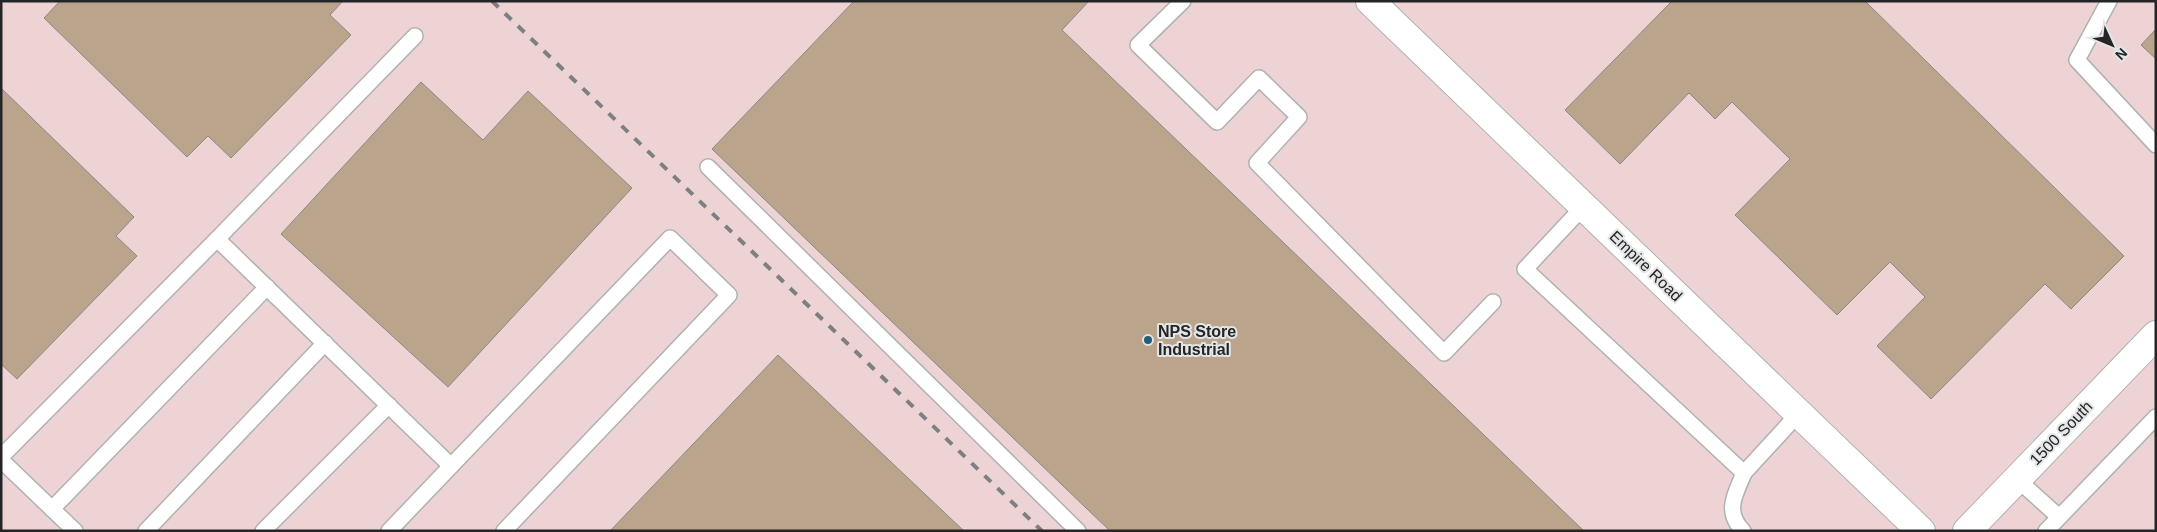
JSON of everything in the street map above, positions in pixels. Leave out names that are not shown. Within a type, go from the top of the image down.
[{"type":"street","name":"Empire Road","points":[[1370,1],[1921,531]]},
{"type":"street","name":"1500 South","points":[[1967,531],[2153,342]]},
{"type":"lane","points":[[1183,1],[1138,45],[1217,122],[1259,78],[1299,117],[1257,164],[1444,353],[1493,302]]},
{"type":"lane","points":[[2109,1],[2077,60],[2156,145]]},
{"type":"lane","points":[[75,531],[52,508],[4,450],[217,239],[415,36]]},
{"type":"lane","points":[[708,166],[1078,531]]},
{"type":"lane","points":[[1584,206],[1525,269],[1744,473]]},
{"type":"lane","points":[[389,531],[670,238],[730,296],[504,531]]},
{"type":"lane","points":[[217,239],[451,466]]},
{"type":"lane","points":[[52,508],[267,287]]},
{"type":"lane","points":[[146,531],[325,342]]},
{"type":"lane","points":[[264,531],[388,405]]},
{"type":"lane","points":[[1743,531],[1736,523],[1731,504],[1744,473],[1799,413]]},
{"type":"lane","points":[[2046,531],[2156,417]]},
{"type":"lane","points":[[2017,479],[2058,517]]},
{"type":"shaded area","points":[[1,1],[2156,1],[2156,531],[1,531]]},
{"type":"building","points":[[60,1],[343,1],[330,15],[351,35],[231,158],[208,136],[187,157],[44,18]]},
{"type":"building","name":"NPS Store Industrial","points":[[854,1],[1089,1],[1062,30],[1584,531],[1110,531],[712,149]]},
{"type":"building","points":[[1672,1],[1865,1],[2124,256],[2071,309],[2045,284],[1931,399],[1877,346],[1925,297],[1890,262],[1837,315],[1735,215],[1790,159],[1732,102],[1715,119],[1689,93],[1620,164],[1565,110]]},
{"type":"building","points":[[2156,29],[2156,59],[2141,45]]},
{"type":"building","points":[[421,82],[483,140],[528,91],[632,188],[448,387],[281,234]]},
{"type":"building","points":[[1,88],[134,217],[116,236],[137,256],[17,379],[1,364]]},
{"type":"building","points":[[778,355],[964,531],[610,531]]},
{"type":"railway","points":[[492,1],[1042,531]]},
{"type":"place","name":"NPS Store Industrial","points":[[1148,340]]}]
